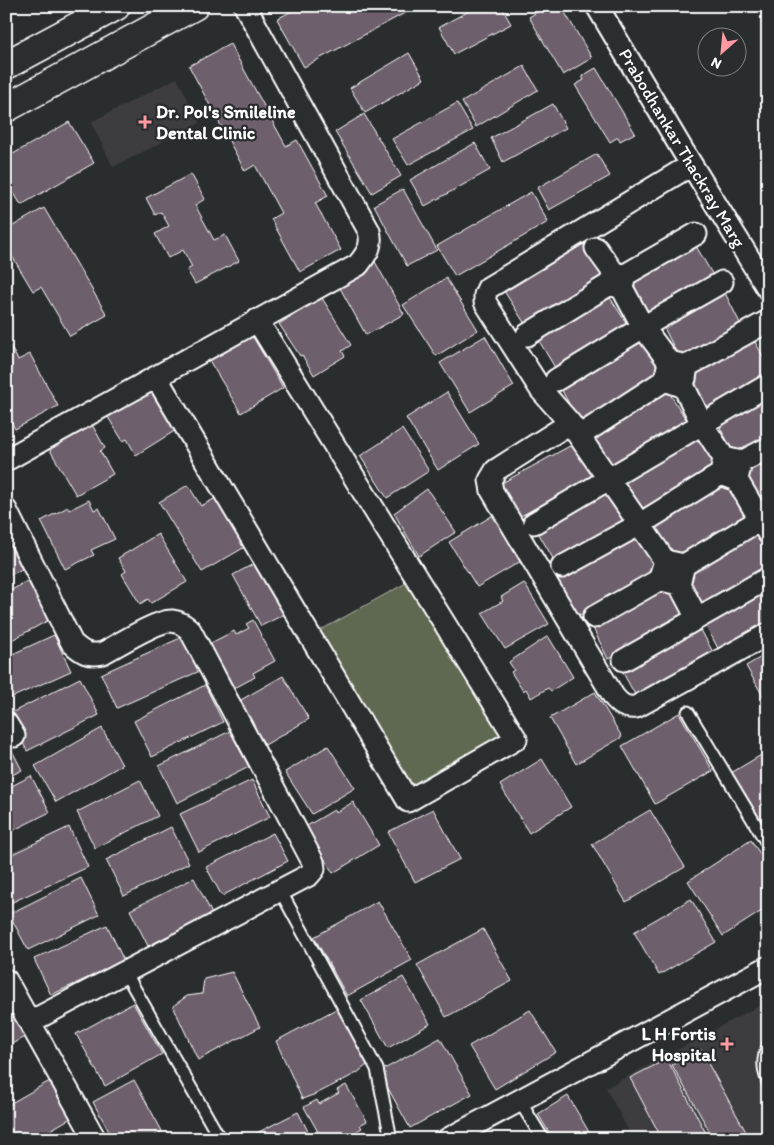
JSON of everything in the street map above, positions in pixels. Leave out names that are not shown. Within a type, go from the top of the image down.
[{"type":"main road","points":[[6,66],[116,6]]},
{"type":"main road","points":[[6,108],[194,6]]},
{"type":"street","points":[[6,460],[358,265],[368,252],[372,241],[369,231],[245,6]]},
{"type":"street","name":"Prabodhankar Thackray Marg","points":[[597,6],[691,165],[768,289]]},
{"type":"street","points":[[691,165],[488,288],[485,302],[541,390],[574,430],[640,524],[672,573],[697,618]]},
{"type":"street","points":[[527,335],[696,234]]},
{"type":"street","points":[[594,617],[765,522],[702,424],[676,374],[643,327],[618,280],[596,248]]},
{"type":"street","points":[[556,380],[722,282]]},
{"type":"street","points":[[156,377],[408,801],[516,739],[257,320]]},
{"type":"street","points":[[768,322],[574,430],[496,470],[490,480],[492,491],[614,697],[621,705],[628,708],[636,708],[768,634]]},
{"type":"street","points":[[534,523],[768,385]]},
{"type":"street","points":[[562,567],[640,524],[768,448]]},
{"type":"street","points":[[6,510],[72,643],[82,652],[93,655],[103,653],[159,624],[170,621],[181,623],[190,630],[313,862],[314,869],[309,875],[30,1022]]},
{"type":"street","points":[[624,660],[768,578]]},
{"type":"street","points":[[448,1139],[768,967]]},
{"type":"street","points":[[6,980],[95,1139]]},
{"type":"lane","points":[[688,712],[768,845]]},
{"type":"lane","points":[[280,890],[377,1069],[391,1139]]},
{"type":"lane","points":[[125,972],[220,1139]]},
{"type":"lane","points":[[768,1046],[764,1055],[765,1074],[768,1082]]},
{"type":"lane","points":[[520,1100],[543,1139]]},
{"type":"shaded area","name":"Dr. Pol's Smileline Dental Clinic","points":[[177,78],[200,123],[113,167],[91,122]]},
{"type":"shaded area","name":"L H Fortis Hospital","points":[[768,1001],[768,1139],[633,1139],[606,1088]]},
{"type":"green space","points":[[426,572],[517,734],[410,793],[319,631]]},
{"type":"building","points":[[301,6],[418,6],[304,67],[277,19]]},
{"type":"building","points":[[478,6],[501,6],[511,24],[454,54],[439,27]]},
{"type":"building","points":[[547,6],[561,6],[592,58],[563,75],[529,17]]},
{"type":"building","points":[[230,44],[286,146],[297,140],[328,196],[315,203],[341,250],[300,272],[271,219],[281,213],[255,165],[245,171],[189,66]]},
{"type":"building","points":[[409,53],[424,79],[365,113],[350,88]]},
{"type":"building","points":[[524,66],[538,90],[476,127],[462,102]]},
{"type":"building","points":[[596,68],[635,133],[620,141],[618,137],[610,142],[575,85],[584,80],[582,76]]},
{"type":"building","points":[[457,103],[473,130],[408,165],[392,139]]},
{"type":"building","points":[[553,104],[566,128],[503,162],[491,138]]},
{"type":"building","points":[[364,114],[401,176],[372,193],[335,132]]},
{"type":"building","points":[[69,122],[94,163],[21,205],[14,193],[6,197],[6,158]]},
{"type":"building","points":[[475,143],[490,170],[425,206],[410,180]]},
{"type":"building","points":[[597,154],[610,176],[549,210],[537,188]]},
{"type":"building","points":[[191,174],[205,199],[195,205],[214,240],[225,235],[239,261],[195,284],[187,270],[192,267],[183,250],[168,258],[155,234],[169,226],[161,212],[155,215],[146,198]]},
{"type":"building","points":[[403,189],[437,250],[407,266],[374,205]]},
{"type":"building","points":[[531,192],[548,222],[455,276],[437,246]]},
{"type":"building","points":[[44,208],[107,315],[70,336],[41,287],[33,291],[6,246],[6,230]]},
{"type":"building","points":[[693,241],[714,277],[647,315],[627,279]]},
{"type":"building","points":[[582,242],[603,275],[525,324],[504,291]]},
{"type":"building","points":[[373,258],[404,314],[366,335],[335,279]]},
{"type":"building","points":[[446,278],[478,330],[436,356],[403,305]]},
{"type":"building","points":[[607,293],[629,327],[557,371],[536,336]]},
{"type":"building","points":[[725,293],[743,329],[681,361],[662,324]]},
{"type":"building","points":[[322,298],[351,345],[342,351],[345,356],[314,375],[279,324]]},
{"type":"building","points":[[250,332],[283,388],[241,413],[207,357]]},
{"type":"building","points":[[485,336],[514,386],[470,412],[440,363]]},
{"type":"building","points":[[753,338],[768,365],[768,378],[709,410],[689,374]]},
{"type":"building","points":[[6,339],[18,360],[30,354],[58,406],[15,429],[6,413]]},
{"type":"building","points":[[644,341],[663,376],[579,422],[560,387]]},
{"type":"building","points":[[152,386],[176,430],[136,455],[127,439],[123,441],[106,414]]},
{"type":"building","points":[[665,386],[687,421],[611,469],[589,434]]},
{"type":"building","points":[[447,392],[479,444],[438,470],[406,418]]},
{"type":"building","points":[[768,396],[768,441],[736,457],[717,422]]},
{"type":"building","points":[[90,421],[105,448],[100,451],[113,474],[76,495],[47,445]]},
{"type":"building","points":[[402,429],[429,471],[387,498],[360,456]]},
{"type":"building","points":[[700,434],[722,470],[639,518],[617,482]]},
{"type":"building","points":[[579,441],[597,475],[519,517],[500,484]]},
{"type":"building","points":[[768,458],[768,506],[760,511],[739,474]]},
{"type":"building","points":[[727,477],[750,515],[675,559],[652,521]]},
{"type":"building","points":[[188,485],[201,506],[216,498],[245,547],[202,572],[159,502]]},
{"type":"building","points":[[427,489],[456,532],[419,556],[394,513]]},
{"type":"building","points":[[606,489],[626,522],[555,562],[536,529]]},
{"type":"building","points":[[89,500],[94,510],[99,508],[115,539],[91,550],[94,555],[65,569],[41,521],[68,507],[69,510]]},
{"type":"building","points":[[495,514],[523,560],[477,587],[449,542]]},
{"type":"building","points":[[637,530],[660,569],[576,617],[555,578]]},
{"type":"building","points":[[758,533],[768,551],[768,572],[702,610],[682,576]]},
{"type":"building","points":[[158,534],[187,582],[151,603],[148,599],[140,604],[122,574],[126,571],[118,558]]},
{"type":"building","points":[[6,537],[22,569],[6,577]]},
{"type":"building","points":[[259,561],[287,613],[261,626],[233,575]]},
{"type":"building","points":[[28,581],[49,620],[6,643],[6,593]]},
{"type":"building","points":[[524,583],[549,624],[505,649],[482,613],[503,601],[501,597]]},
{"type":"building","points":[[671,584],[690,617],[608,659],[592,626]]},
{"type":"building","points":[[768,590],[768,626],[720,652],[705,624]]},
{"type":"building","points":[[253,620],[275,661],[253,673],[255,677],[231,690],[207,645],[234,631],[236,635],[249,628],[246,624]]},
{"type":"building","points":[[700,628],[716,658],[638,700],[622,671]]},
{"type":"building","points":[[54,635],[71,671],[6,700],[6,657]]},
{"type":"building","points":[[187,635],[202,670],[117,708],[101,674]]},
{"type":"building","points":[[548,636],[573,677],[551,691],[548,688],[531,698],[526,689],[523,691],[511,672],[514,670],[509,662]]},
{"type":"building","points":[[768,653],[768,705],[746,666]]},
{"type":"building","points":[[283,676],[309,719],[265,745],[239,701]]},
{"type":"building","points":[[80,678],[99,715],[27,751],[9,714]]},
{"type":"building","points":[[205,685],[223,722],[152,757],[134,721]]},
{"type":"building","points":[[595,692],[622,737],[576,764],[550,718]]},
{"type":"building","points":[[679,713],[713,771],[655,804],[622,746]]},
{"type":"building","points":[[102,728],[122,765],[56,802],[35,766]]},
{"type":"building","points":[[230,731],[249,767],[177,803],[159,766]]},
{"type":"building","points":[[6,739],[22,770],[6,778]]},
{"type":"building","points":[[328,746],[355,788],[312,814],[285,772]]},
{"type":"building","points":[[768,751],[768,827],[766,828],[731,773]]},
{"type":"building","points":[[542,759],[571,807],[529,833],[500,785]]},
{"type":"building","points":[[31,776],[50,812],[6,834],[6,789]]},
{"type":"building","points":[[140,780],[158,816],[95,848],[77,812]]},
{"type":"building","points":[[252,780],[270,817],[199,852],[180,814]]},
{"type":"building","points":[[353,802],[379,845],[333,873],[305,827],[334,810],[335,813]]},
{"type":"building","points":[[433,809],[460,859],[415,882],[388,832]]},
{"type":"building","points":[[650,810],[685,867],[626,902],[592,844]]},
{"type":"building","points":[[69,827],[88,867],[6,905],[6,857]]},
{"type":"building","points":[[171,827],[189,863],[124,896],[106,860]]},
{"type":"building","points":[[273,833],[288,861],[222,896],[206,867]]},
{"type":"building","points":[[751,840],[768,866],[768,907],[723,936],[688,881]]},
{"type":"building","points":[[81,878],[99,915],[28,950],[9,914]]},
{"type":"building","points":[[194,878],[212,914],[148,946],[130,910]]},
{"type":"building","points":[[691,899],[716,942],[659,975],[634,932]]},
{"type":"building","points":[[378,901],[412,960],[347,996],[314,937]]},
{"type":"building","points":[[107,925],[124,961],[51,995],[34,959]]},
{"type":"building","points":[[483,929],[512,981],[446,1017],[417,965]]},
{"type":"building","points":[[232,972],[260,1027],[198,1060],[173,1006],[187,996],[202,994],[204,979]]},
{"type":"building","points":[[403,977],[430,1024],[388,1048],[361,1000]]},
{"type":"building","points":[[6,1000],[30,1034],[6,1047]]},
{"type":"building","points":[[133,1003],[162,1054],[105,1086],[76,1034]]},
{"type":"building","points":[[338,1008],[354,1035],[367,1065],[357,1073],[302,1099],[276,1041]]},
{"type":"building","points":[[530,1010],[556,1052],[495,1089],[469,1046]]},
{"type":"building","points":[[440,1038],[472,1094],[410,1128],[379,1072]]},
{"type":"building","points":[[700,1049],[750,1139],[714,1139],[672,1065]]},
{"type":"building","points":[[667,1059],[709,1139],[662,1139],[630,1078]]},
{"type":"building","points":[[55,1078],[76,1115],[35,1139],[6,1139],[6,1106]]},
{"type":"building","points":[[134,1080],[162,1131],[149,1139],[113,1139],[93,1102]]},
{"type":"building","points":[[346,1085],[367,1121],[360,1125],[362,1128],[344,1138],[341,1134],[332,1139],[322,1139],[304,1107],[317,1100],[319,1104],[339,1093],[337,1090]]},
{"type":"building","points":[[568,1096],[593,1139],[553,1139],[538,1114]]},
{"type":"building","points":[[298,1112],[312,1139],[245,1139]]},
{"type":"place","name":"Dr. Pol's Smileline Dental Clinic","points":[[145,122]]},
{"type":"place","name":"L H Fortis Hospital","points":[[727,1044]]}]
